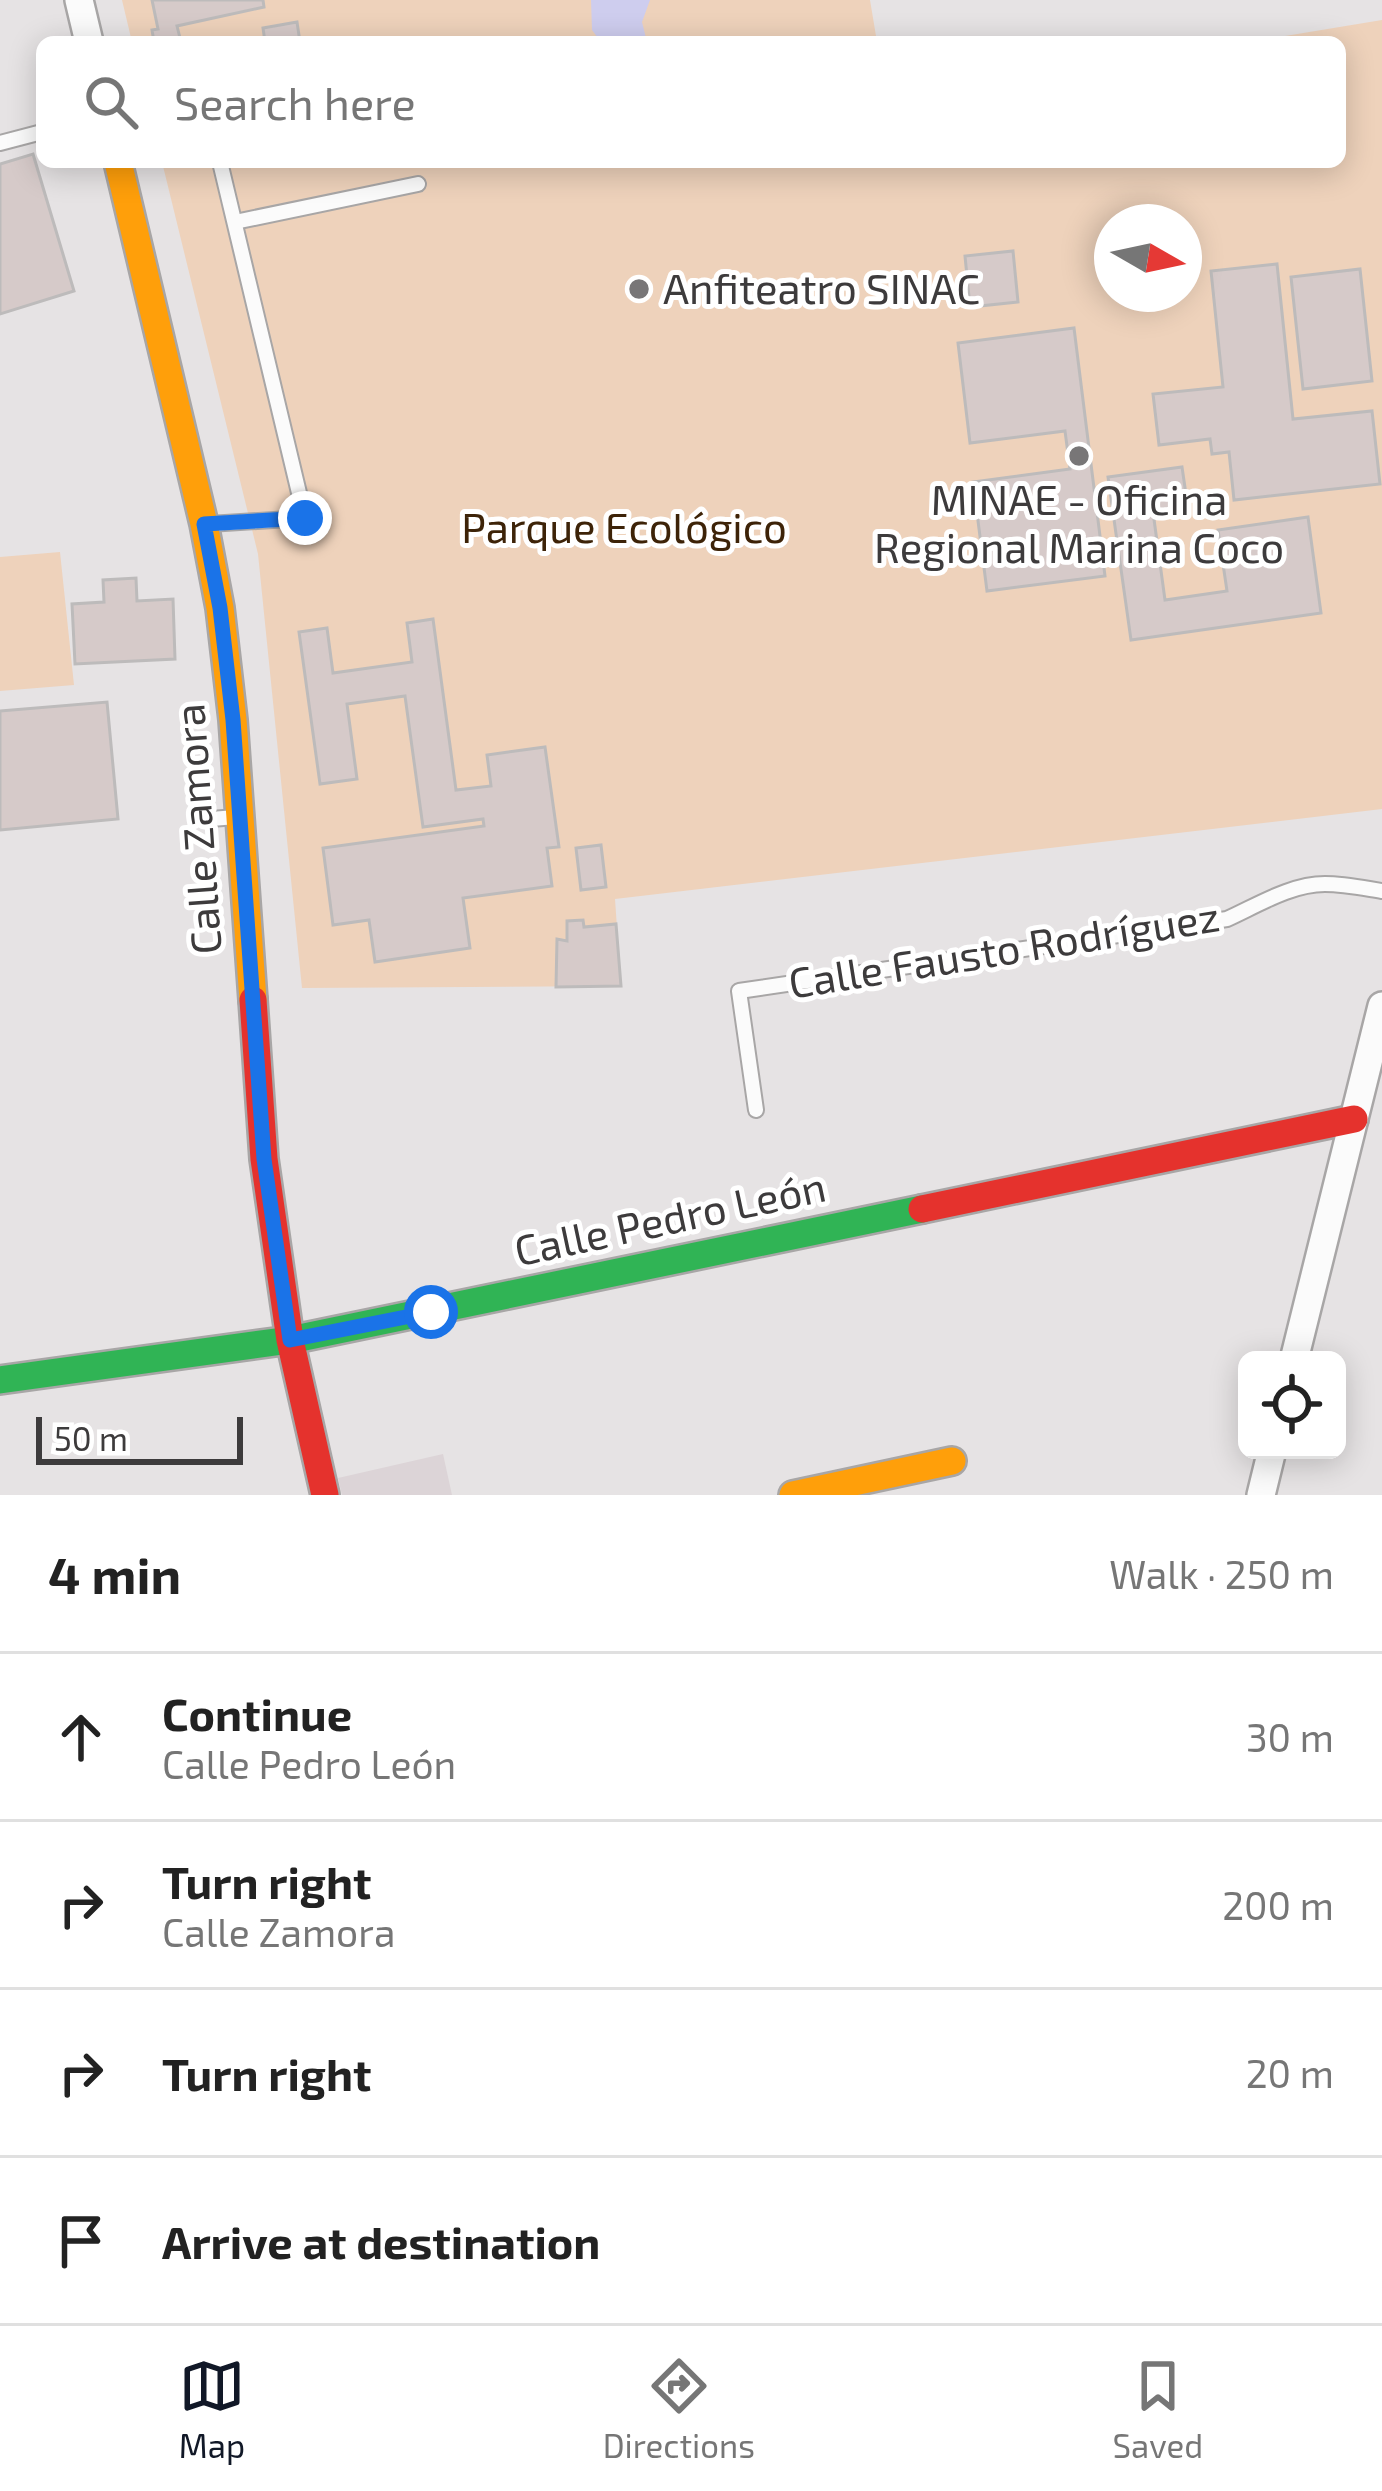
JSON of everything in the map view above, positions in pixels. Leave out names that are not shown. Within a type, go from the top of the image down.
[{"type":"street","points":[[79,0],[88,36]]},
{"type":"street","name":"Calle Zamora","points":[[119,168],[220,608],[241,816],[264,1159],[290,1340],[325,1495]]},
{"type":"street","points":[[1296,1351],[1382,1006]]},
{"type":"street","name":"Calle Pedro León","points":[[0,1380],[290,1340],[1354,1119]]},
{"type":"street","points":[[1261,1495],[1270,1459]]},
{"type":"street","points":[[793,1495],[871,1488],[952,1461]]},
{"type":"lane","points":[[0,143],[36,133]]},
{"type":"lane","points":[[204,524],[305,518],[222,168]]},
{"type":"lane","points":[[235,222],[418,184]]},
{"type":"lane","points":[[211,819],[241,816]]},
{"type":"lane","name":"Calle Fausto Rodríguez","points":[[755,1110],[740,992],[1227,919],[1308,885],[1382,891]]},
{"type":"shaded area","points":[[443,1454],[452,1495],[342,1495],[338,1478]]},
{"type":"green space","points":[[122,0],[870,0],[876,36],[131,36]]},
{"type":"green space","name":"Parque Ecológico","points":[[1382,20],[1382,809],[615,899],[621,986],[302,988],[258,554],[163,168],[1346,168],[1346,36],[1285,36]]},
{"type":"green space","points":[[60,552],[74,685],[0,691],[0,557]]},
{"type":"water","points":[[591,0],[650,0],[642,22],[646,36],[596,36]]},
{"type":"building","points":[[152,0],[263,0],[264,7],[177,26],[180,36],[153,36],[152,30],[158,29]]},
{"type":"building","points":[[297,22],[299,36],[264,36],[263,28]]},
{"type":"building","points":[[33,154],[74,291],[0,314],[0,164]]},
{"type":"building","points":[[1013,251],[1018,302],[970,307],[965,256]]},
{"type":"building","points":[[1277,264],[1293,419],[1372,411],[1380,484],[1234,500],[1229,452],[1212,454],[1210,439],[1159,445],[1153,394],[1223,387],[1211,271]]},
{"type":"building","points":[[1360,269],[1372,381],[1303,389],[1291,277]]},
{"type":"building","name":"MINAE - Oficina Regional Marina Coco","points":[[1074,328],[1105,576],[987,591],[973,482],[1070,469],[1065,431],[970,443],[958,343]]},
{"type":"building","points":[[1182,467],[1188,508],[1153,512],[1165,600],[1227,591],[1218,530],[1308,517],[1321,613],[1131,640],[1108,477]]},
{"type":"building","points":[[136,578],[137,601],[173,599],[175,659],[75,664],[72,604],[104,602],[103,580]]},
{"type":"building","points":[[433,619],[456,790],[491,786],[487,755],[545,747],[559,847],[547,848],[552,886],[463,898],[470,948],[375,962],[369,920],[333,925],[323,848],[484,826],[483,819],[423,827],[405,696],[347,704],[357,779],[320,784],[299,632],[327,628],[333,673],[412,662],[407,623]]},
{"type":"building","points":[[107,702],[118,819],[0,830],[0,711]]},
{"type":"building","points":[[601,845],[606,887],[581,890],[576,848]]},
{"type":"building","points":[[583,920],[584,927],[616,924],[621,986],[556,987],[557,939],[567,941],[567,921]]},
{"type":"traffic: fast","points":[[0,1380],[290,1340],[922,1209]]},
{"type":"traffic: slow","points":[[119,168],[220,608],[253,1000]]},
{"type":"traffic: slow","points":[[793,1495],[952,1461]]},
{"type":"traffic: jam","points":[[253,1000],[264,1159],[290,1340],[325,1495]]},
{"type":"traffic: jam","points":[[922,1209],[1354,1119]]},
{"type":"place","name":"Anfiteatro SINAC","points":[[639,289]]},
{"type":"place","name":"MINAE - Oficina Regional Marina Coco","points":[[1079,456]]},
{"type":"route","points":[[305,518],[204,524],[233,720],[264,1159],[290,1340],[431,1312]]}]
